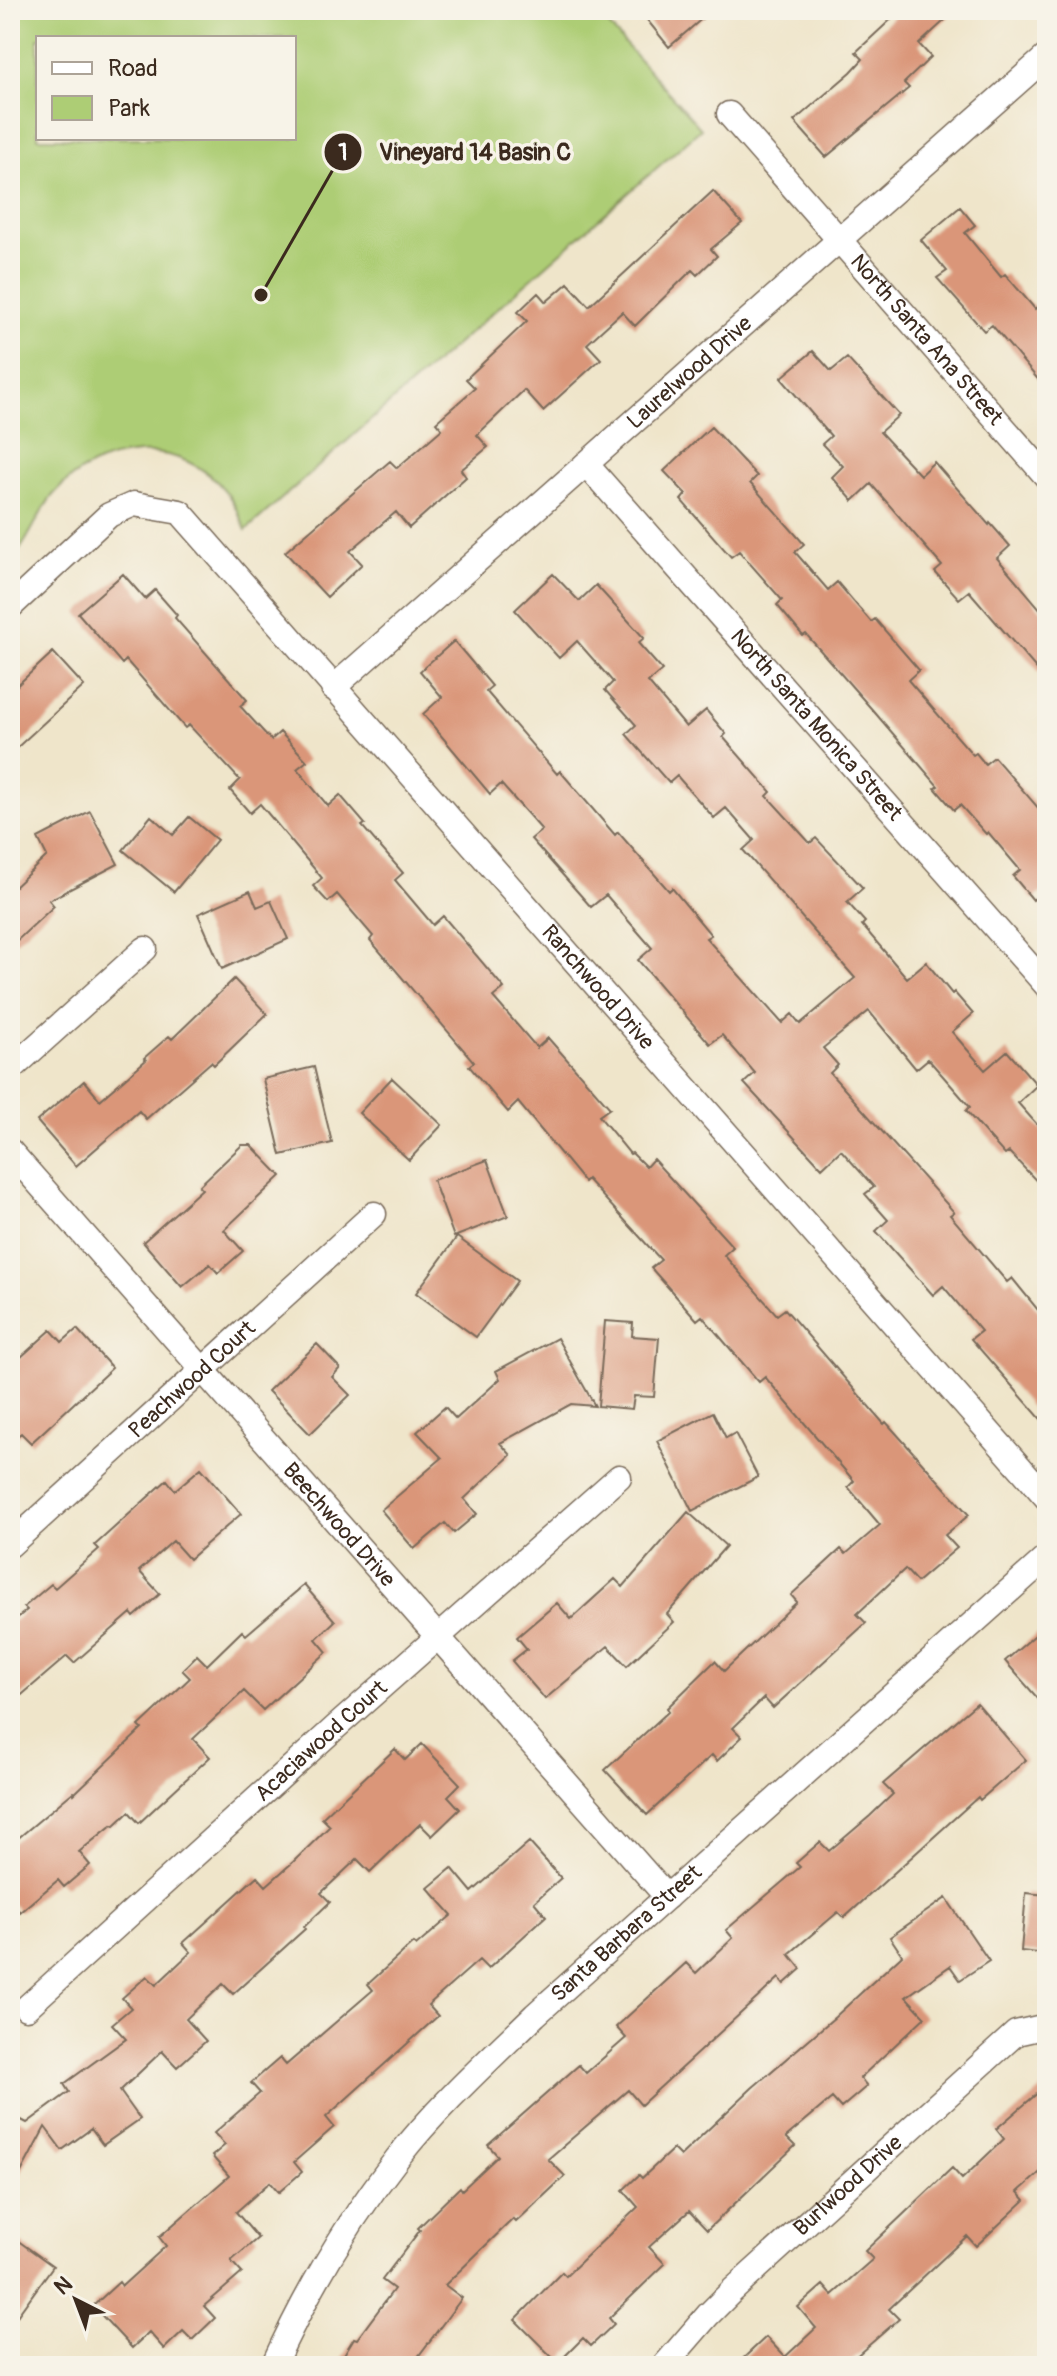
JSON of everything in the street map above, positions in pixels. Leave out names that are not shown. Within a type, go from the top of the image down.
[{"type":"street","name":"Laurelwood Drive","points":[[333,688],[1047,56]]},
{"type":"street","name":"North Santa Ana Street","points":[[729,114],[1047,477]]},
{"type":"street","name":"North Santa Monica Street","points":[[586,464],[1047,986]]},
{"type":"street","name":"Ranchwood Drive","points":[[10,607],[109,515],[134,504],[180,512],[1047,1498]]},
{"type":"street","points":[[10,1070],[145,949]]},
{"type":"street","name":"Beechwood Drive","points":[[10,1151],[667,1897]]},
{"type":"street","name":"Peachwood Court","points":[[10,1545],[374,1214]]},
{"type":"street","name":"Acaciawood Court","points":[[26,2008],[619,1477]]},
{"type":"street","name":"Santa Barbara Street","points":[[273,2366],[328,2259],[401,2154],[466,2083],[535,2015],[1047,1557]]},
{"type":"street","name":"Burlwood Drive","points":[[664,2366],[733,2290],[1016,2033],[1045,2025]]},
{"type":"green space","points":[[10,10],[595,10],[701,129],[246,530],[229,496],[208,474],[187,461],[164,454],[140,453],[92,465],[71,478],[47,503],[10,562]]},
{"type":"building","points":[[639,10],[712,10],[669,47]]},
{"type":"building","points":[[901,10],[956,10],[919,44],[931,57],[904,83],[909,88],[826,157],[794,121],[851,72],[863,59],[856,52]]},
{"type":"building","points":[[713,191],[742,223],[711,249],[717,256],[697,275],[692,270],[635,326],[622,312],[587,344],[601,359],[543,411],[524,390],[477,435],[488,447],[461,470],[466,477],[409,528],[396,512],[350,551],[362,564],[327,597],[285,552],[390,461],[397,468],[442,429],[436,422],[475,388],[466,379],[527,321],[518,312],[538,293],[546,302],[568,283],[589,306]]},
{"type":"building","points":[[960,207],[975,225],[965,233],[1001,277],[1005,274],[1035,309],[1047,298],[1047,390],[992,325],[984,331],[937,278],[947,271],[921,240]]},
{"type":"building","points":[[813,351],[831,371],[847,358],[899,415],[880,432],[920,475],[934,462],[1010,546],[997,558],[1047,617],[1047,681],[969,591],[959,599],[935,572],[942,566],[871,484],[853,501],[832,477],[843,466],[822,444],[831,436],[781,378]]},
{"type":"building","points":[[711,427],[757,476],[750,483],[804,544],[795,552],[828,590],[837,582],[871,622],[875,619],[919,670],[908,680],[973,755],[976,753],[985,764],[994,757],[1047,818],[1047,888],[1033,900],[1013,876],[1020,870],[988,832],[986,834],[960,805],[954,810],[935,788],[938,786],[876,714],[777,605],[782,600],[739,551],[731,557],[681,500],[686,494],[664,471]]},
{"type":"building","points":[[123,574],[145,599],[155,590],[177,615],[175,618],[247,700],[240,706],[271,740],[280,732],[307,761],[297,769],[328,806],[340,795],[403,873],[395,880],[433,925],[443,916],[504,988],[493,997],[537,1048],[548,1038],[610,1108],[599,1116],[630,1154],[646,1167],[653,1159],[733,1247],[724,1255],[777,1315],[785,1309],[884,1424],[886,1422],[969,1515],[945,1535],[957,1548],[917,1582],[905,1569],[857,1614],[866,1623],[773,1708],[764,1698],[733,1728],[742,1737],[717,1761],[712,1755],[647,1815],[605,1770],[669,1711],[667,1708],[715,1661],[724,1671],[797,1602],[791,1595],[841,1549],[846,1554],[880,1525],[848,1487],[854,1481],[765,1377],[759,1382],[702,1316],[697,1320],[651,1268],[661,1260],[587,1179],[584,1182],[518,1102],[508,1112],[469,1066],[474,1062],[370,940],[373,936],[337,894],[328,902],[313,886],[322,878],[260,804],[250,813],[230,790],[240,780],[189,725],[185,728],[126,660],[122,664],[78,613]]},
{"type":"building","points":[[553,574],[579,601],[596,585],[644,638],[638,643],[662,670],[648,682],[686,727],[706,710],[726,734],[723,737],[771,792],[767,796],[810,843],[816,838],[863,888],[847,902],[865,922],[862,925],[907,978],[926,962],[952,994],[954,992],[973,1014],[952,1032],[985,1070],[1007,1051],[1037,1085],[1018,1103],[1047,1136],[1047,1192],[1009,1152],[1005,1155],[966,1111],[970,1107],[928,1059],[916,1069],[869,1011],[823,1048],[838,1065],[830,1073],[954,1212],[950,1215],[1007,1282],[1012,1278],[1047,1321],[1047,1426],[971,1339],[981,1331],[943,1286],[933,1295],[876,1231],[888,1220],[865,1194],[874,1187],[841,1150],[822,1168],[744,1083],[755,1073],[722,1035],[710,1044],[638,960],[652,948],[606,895],[591,907],[531,839],[542,830],[501,784],[490,794],[423,714],[442,697],[420,671],[454,641],[492,686],[486,691],[557,774],[560,771],[669,891],[672,888],[711,935],[706,938],[782,1023],[792,1014],[800,1024],[855,978],[743,850],[754,840],[726,808],[714,818],[677,776],[669,783],[626,734],[636,725],[605,690],[613,682],[577,641],[559,658],[515,610]]},
{"type":"building","points":[[53,652],[84,686],[10,754],[10,692]]},
{"type":"building","points":[[90,811],[118,864],[49,900],[54,906],[10,947],[10,891],[47,856],[38,838]]},
{"type":"building","points":[[151,816],[173,835],[189,817],[217,840],[174,892],[123,850]]},
{"type":"building","points":[[250,891],[257,907],[271,901],[288,939],[222,969],[198,914]]},
{"type":"building","points":[[234,979],[267,1014],[214,1065],[211,1062],[146,1119],[139,1111],[76,1166],[37,1121],[84,1081],[100,1100],[169,1036],[172,1039]]},
{"type":"building","points":[[314,1067],[332,1143],[281,1155],[263,1079]]},
{"type":"building","points":[[392,1078],[442,1125],[409,1160],[359,1113]]},
{"type":"building","points":[[242,1145],[251,1145],[281,1176],[224,1230],[243,1251],[218,1273],[210,1264],[182,1287],[143,1242],[202,1189],[199,1186]]},
{"type":"building","points":[[487,1160],[508,1216],[454,1237],[433,1180]]},
{"type":"building","points":[[457,1237],[517,1281],[476,1337],[416,1293]]},
{"type":"building","points":[[605,1321],[633,1323],[632,1336],[659,1338],[654,1397],[634,1396],[632,1409],[598,1406]]},
{"type":"building","points":[[77,1329],[112,1368],[31,1443],[21,1433],[10,1442],[10,1367],[51,1330],[62,1342]]},
{"type":"building","points":[[557,1338],[595,1406],[571,1404],[500,1443],[511,1455],[464,1499],[477,1514],[454,1533],[445,1523],[414,1549],[381,1510],[442,1458],[417,1432],[445,1407],[456,1419],[500,1379],[496,1371]]},
{"type":"building","points":[[317,1344],[340,1368],[332,1377],[350,1395],[310,1434],[268,1391]]},
{"type":"building","points":[[713,1412],[726,1438],[735,1433],[758,1477],[692,1511],[657,1441]]},
{"type":"building","points":[[201,1468],[241,1514],[189,1559],[173,1541],[139,1571],[160,1594],[134,1617],[131,1613],[74,1663],[67,1656],[10,1705],[10,1624],[51,1584],[55,1588],[99,1549],[95,1545],[167,1480],[175,1490]]},
{"type":"building","points":[[688,1512],[726,1546],[667,1614],[674,1622],[627,1666],[608,1646],[545,1699],[512,1661],[527,1649],[517,1637],[557,1603],[571,1619],[615,1579],[623,1587]]},
{"type":"building","points":[[304,1585],[335,1621],[316,1639],[327,1652],[263,1710],[244,1691],[193,1739],[210,1757],[139,1823],[129,1812],[112,1825],[79,1852],[90,1865],[64,1887],[58,1880],[20,1912],[10,1901],[10,1845],[74,1794],[142,1729],[139,1726],[190,1678],[182,1670],[197,1655],[207,1665],[242,1631],[246,1635]]},
{"type":"building","points":[[1047,1625],[1047,1709],[1005,1661]]},
{"type":"building","points":[[977,1703],[1026,1760],[980,1800],[978,1797],[844,1918],[838,1912],[789,1954],[801,1969],[784,1984],[779,1978],[641,2105],[628,2090],[548,2159],[565,2176],[516,2222],[513,2219],[445,2285],[462,2298],[411,2366],[337,2366],[354,2338],[357,2339],[394,2289],[382,2280],[420,2230],[418,2228],[498,2156],[488,2145],[579,2065],[586,2073],[626,2038],[616,2027],[686,1963],[696,1973],[733,1938],[726,1930],[800,1867],[796,1863],[820,1842],[829,1851],[870,1816],[893,1794],[883,1784]]},
{"type":"building","points":[[422,1744],[460,1784],[448,1796],[460,1809],[432,1836],[420,1824],[370,1872],[357,1859],[321,1893],[330,1902],[305,1929],[233,1994],[223,1984],[186,2019],[206,2041],[177,2067],[162,2051],[120,2091],[140,2119],[103,2145],[91,2129],[62,2150],[45,2127],[10,2193],[10,2114],[27,2123],[69,2092],[64,2084],[126,2039],[112,2024],[131,2008],[122,1998],[147,1976],[156,1985],[191,1952],[183,1943],[257,1876],[266,1886],[293,1862],[330,1826],[322,1818],[395,1749],[405,1760]]},
{"type":"building","points":[[529,1842],[561,1878],[534,1902],[546,1916],[488,1969],[479,1960],[428,2005],[438,2016],[326,2117],[334,2127],[294,2162],[302,2172],[279,2192],[270,2182],[236,2212],[258,2238],[231,2261],[242,2273],[204,2306],[215,2318],[192,2340],[183,2331],[164,2349],[149,2332],[132,2348],[93,2306],[119,2282],[122,2286],[166,2246],[159,2237],[229,2176],[212,2156],[225,2145],[214,2133],[260,2093],[251,2083],[280,2058],[286,2065],[373,1990],[368,1984],[413,1943],[416,1946],[452,1915],[428,1888],[452,1868],[472,1892]]},
{"type":"building","points":[[1026,1893],[1047,1895],[1047,1954],[1021,1951]]},
{"type":"building","points":[[946,1898],[989,1961],[960,1980],[950,1966],[906,1997],[925,2017],[860,2078],[867,2086],[841,2108],[832,2098],[786,2137],[795,2146],[707,2230],[689,2211],[649,2247],[665,2264],[609,2318],[614,2324],[591,2346],[583,2338],[558,2363],[515,2320],[562,2272],[566,2276],[638,2207],[623,2190],[639,2175],[642,2178],[673,2149],[680,2156],[752,2088],[835,2017],[902,1955],[890,1937]]},
{"type":"building","points":[[1047,2085],[1047,2166],[1018,2192],[1025,2200],[976,2246],[967,2236],[889,2309],[899,2319],[845,2366],[735,2366],[766,2337],[785,2357],[816,2328],[798,2307],[823,2285],[832,2295],[873,2259],[865,2251],[952,2168],[962,2179],[1004,2139],[996,2129]]},
{"type":"building","points":[[10,2235],[53,2266],[10,2326]]},
{"type":"place","name":"Vineyard 14 Basin C","points":[[261,295]]}]
